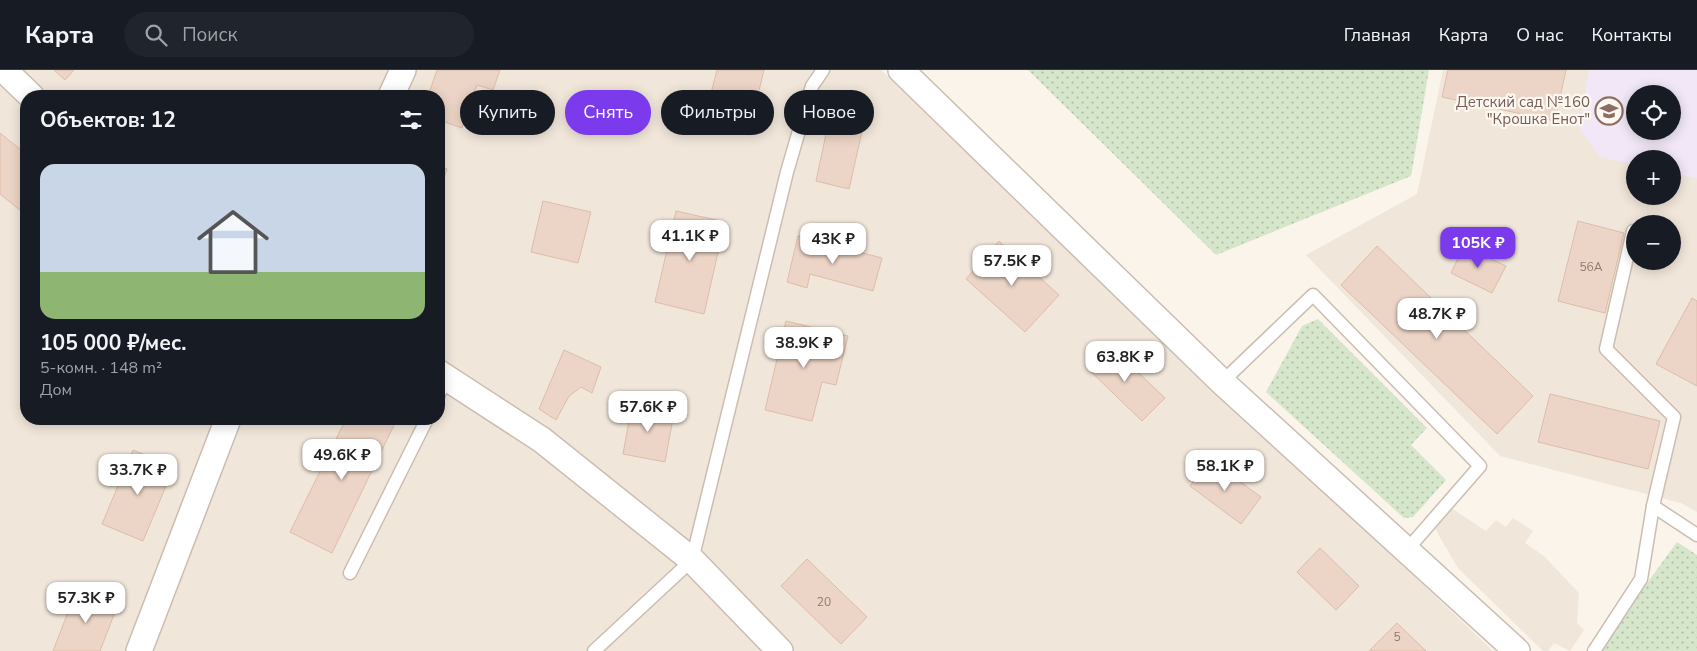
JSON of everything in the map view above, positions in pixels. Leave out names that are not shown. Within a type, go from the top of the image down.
[{"type":"street","points":[[4,70],[25,90]]},
{"type":"street","points":[[394,90],[403,70]]},
{"type":"street","points":[[901,70],[1222,382],[1517,651]]},
{"type":"street","points":[[445,384],[542,440],[692,560],[780,651]]},
{"type":"street","points":[[139,651],[226,425]]},
{"type":"lane","points":[[594,651],[692,560],[787,172],[812,86],[823,70]]},
{"type":"lane","points":[[1594,651],[1641,579],[1653,506],[1674,417],[1606,349],[1626,262]]},
{"type":"lane","points":[[1222,382],[1313,295],[1480,466],[1406,551]]},
{"type":"lane","points":[[350,573],[423,425]]},
{"type":"lane","points":[[1653,506],[1697,535]]},
{"type":"shaded area","points":[[0,70],[881,70],[1493,651],[0,651]]},
{"type":"shaded area","points":[[1443,70],[1697,70],[1697,512],[1681,503],[1500,456],[1306,255],[1417,194]]},
{"type":"shaded area","name":"Детский сад №160 \"Крошка Енот\"","points":[[1589,70],[1697,70],[1697,179],[1681,175],[1681,150],[1626,150],[1626,163],[1600,157],[1579,129]]},
{"type":"shaded area","points":[[1451,508],[1486,531],[1496,520],[1506,527],[1513,518],[1533,531],[1525,543],[1544,556],[1579,593],[1577,623],[1584,630],[1570,651],[1554,643],[1548,651],[1543,651],[1458,568],[1434,527]]},
{"type":"green space","points":[[1028,70],[1429,70],[1411,176],[1216,255]]},
{"type":"green space","points":[[1318,319],[1427,428],[1411,445],[1446,480],[1413,517],[1404,518],[1266,392],[1302,326]]},
{"type":"green space","points":[[1677,542],[1697,555],[1697,651],[1598,651]]},
{"type":"building","points":[[54,70],[74,70],[65,80]]},
{"type":"building","points":[[437,70],[500,70],[493,90],[477,85],[475,90],[460,90],[460,127],[445,122],[445,90],[430,90]]},
{"type":"building","points":[[717,70],[764,70],[759,90],[712,90]]},
{"type":"building","points":[[1448,70],[1566,70],[1555,121],[1442,97]]},
{"type":"building","points":[[0,133],[20,149],[20,210],[0,194]]},
{"type":"building","points":[[826,135],[861,135],[849,189],[816,181]]},
{"type":"building","points":[[543,201],[591,212],[578,263],[531,252]]},
{"type":"building","points":[[676,211],[725,222],[704,314],[655,302]]},
{"type":"building","points":[[1578,221],[1624,233],[1605,313],[1558,301]]},
{"type":"building","points":[[798,236],[882,258],[873,291],[810,274],[807,288],[787,282]]},
{"type":"building","points":[[999,241],[1059,295],[1025,332],[966,279]]},
{"type":"building","points":[[1377,246],[1533,396],[1497,434],[1341,285]]},
{"type":"building","points":[[1464,246],[1506,266],[1492,293],[1451,273]]},
{"type":"building","points":[[1692,298],[1697,301],[1697,386],[1656,364]]},
{"type":"building","points":[[786,321],[848,336],[836,385],[822,382],[812,421],[765,410]]},
{"type":"building","points":[[1108,344],[1165,398],[1142,421],[1086,367]]},
{"type":"building","points":[[564,350],[601,367],[592,393],[581,387],[569,396],[556,420],[539,409]]},
{"type":"building","points":[[1550,394],[1660,421],[1648,469],[1538,442]]},
{"type":"building","points":[[632,404],[674,413],[665,462],[623,454]]},
{"type":"building","points":[[343,425],[394,425],[332,553],[290,532]]},
{"type":"building","points":[[133,450],[174,467],[143,541],[102,524]]},
{"type":"building","points":[[1209,459],[1261,497],[1241,524],[1190,486]]},
{"type":"building","points":[[1320,548],[1359,586],[1336,610],[1297,572]]},
{"type":"building","points":[[807,559],[867,617],[841,644],[781,586]]},
{"type":"building","points":[[77,589],[118,604],[100,651],[53,651]]},
{"type":"building","points":[[1397,623],[1426,651],[1369,651]]},
{"type":"place","name":"Детский сад №160 \"Крошка Енот\"","points":[[1609,111]]}]
